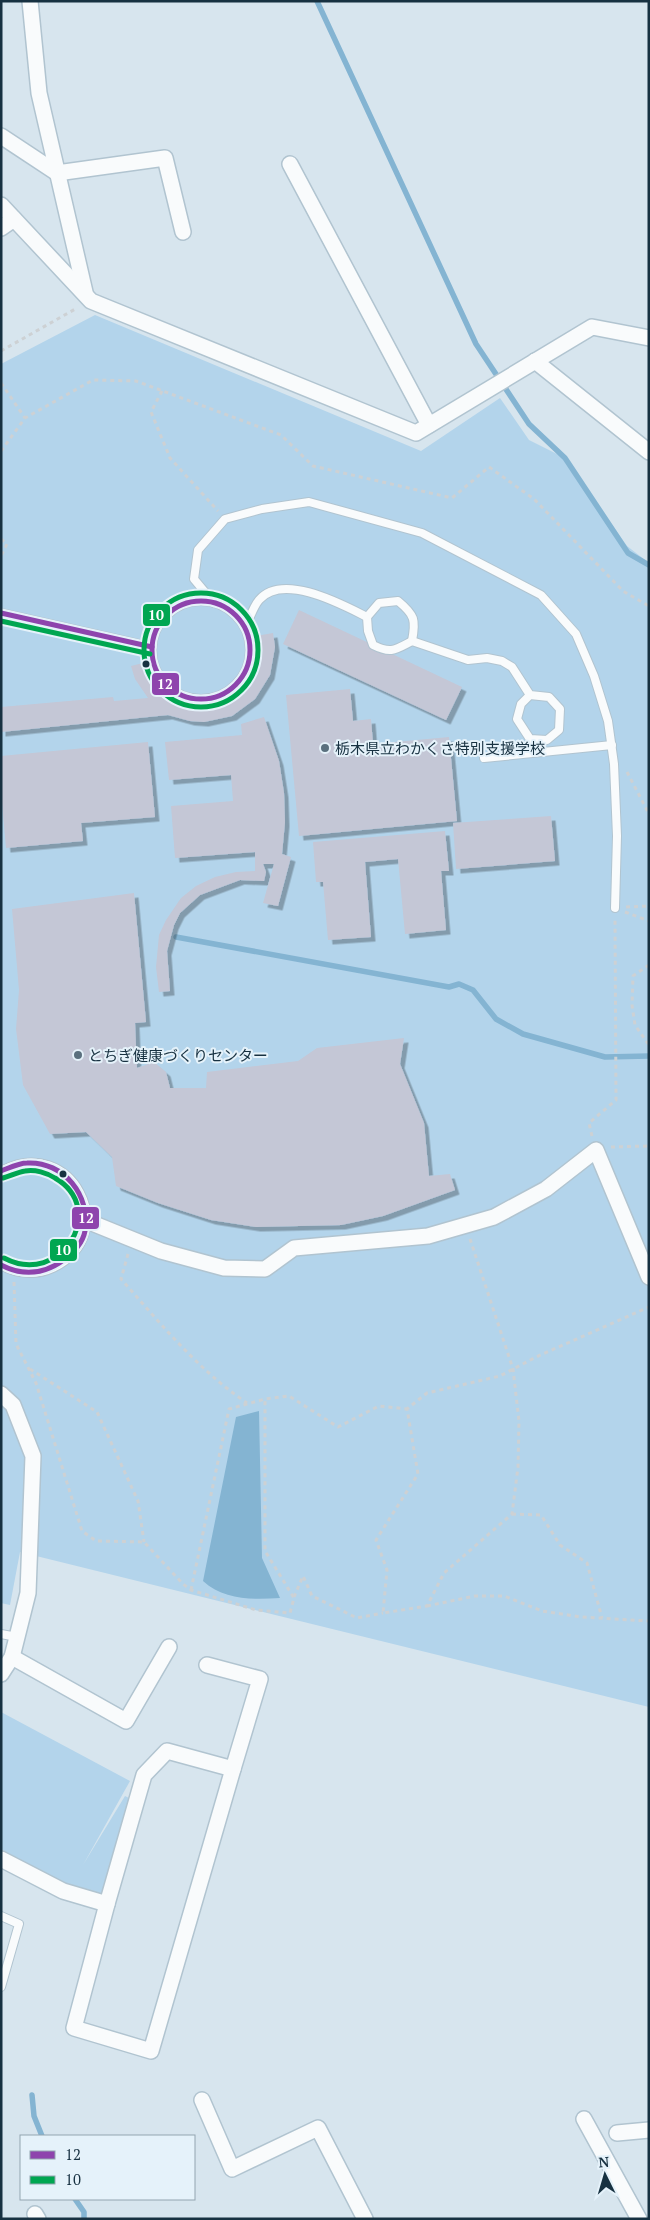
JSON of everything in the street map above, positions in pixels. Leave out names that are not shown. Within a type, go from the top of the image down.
[{"type":"street","points":[[30,1],[39,93],[88,297]]},
{"type":"street","points":[[1,136],[57,173],[165,158],[183,232]]},
{"type":"street","points":[[290,164],[429,425]]},
{"type":"street","points":[[1,205],[88,297],[416,433],[592,327],[649,338]]},
{"type":"street","points":[[1,228],[14,219]]},
{"type":"street","points":[[535,361],[649,452]]},
{"type":"street","points":[[87,1220],[161,1251],[224,1268],[265,1269],[294,1248],[428,1236],[494,1217],[546,1189],[603,1149],[649,1277]]},
{"type":"street","points":[[1,1394],[13,1405],[32,1456],[32,1540],[28,1593],[12,1657],[1,1674]]},
{"type":"street","points":[[12,1657],[126,1720],[169,1648]]},
{"type":"street","points":[[208,1665],[260,1679],[151,2051],[74,2028],[144,1775],[167,1751],[233,1769]]},
{"type":"street","points":[[1,1859],[63,1891],[107,1904]]},
{"type":"street","points":[[202,2100],[232,2169],[318,2128],[365,2219]]},
{"type":"street","points":[[584,2119],[639,2219]]},
{"type":"street","points":[[617,2132],[649,2130]]},
{"type":"lane","points":[[214,603],[194,579],[198,550],[225,519],[262,509],[309,502],[422,533],[541,595],[576,634],[594,676],[608,722],[614,764],[617,836],[615,908]]},
{"type":"lane","points":[[245,628],[259,600],[274,591],[293,590],[321,595],[367,618]]},
{"type":"lane","points":[[412,641],[416,623],[410,610],[398,601],[379,603],[367,618],[368,631],[373,645],[387,651],[397,649],[412,641],[468,660],[487,658],[502,660],[512,668],[530,694],[548,697],[560,709],[559,730],[547,740],[530,739],[517,719],[520,704],[530,694]]},
{"type":"lane","points":[[192,602],[214,603],[226,608],[237,616],[245,628],[250,646],[248,668],[237,685],[226,693],[211,699],[198,700],[180,696],[165,685],[154,666],[152,647],[157,628],[175,608],[192,602]]},
{"type":"lane","points":[[1,613],[152,647]]},
{"type":"lane","points":[[484,758],[612,745]]},
{"type":"lane","points":[[1,1171],[27,1162],[41,1163],[62,1171],[71,1178],[83,1196],[87,1220],[81,1243],[62,1264],[47,1271],[36,1273],[13,1270],[1,1264]]},
{"type":"lane","points":[[1,1634],[17,1637]]},
{"type":"lane","points":[[1,1916],[19,1924],[1,1987]]},
{"type":"path","points":[[1,350],[88,297]]},
{"type":"path","points":[[1,451],[25,418],[93,380],[136,381],[281,435],[313,466],[452,498],[489,467],[534,499],[623,591],[649,606]]},
{"type":"path","points":[[1,383],[25,418]]},
{"type":"path","points":[[162,391],[151,412],[170,458],[225,519]]},
{"type":"path","points":[[1,539],[7,544],[1,556]]},
{"type":"path","points":[[612,745],[649,814]]},
{"type":"path","points":[[615,908],[649,906]]},
{"type":"path","points":[[615,908],[649,921]]},
{"type":"path","points":[[615,908],[616,1100],[589,1123],[603,1149],[649,1146]]},
{"type":"path","points":[[649,965],[633,976],[632,1005],[635,1025],[649,1045]]},
{"type":"path","points":[[427,1606],[444,1573],[512,1514],[518,1467],[519,1421],[513,1369],[466,1225]]},
{"type":"path","points":[[131,1240],[121,1279],[179,1344],[227,1390],[248,1403]]},
{"type":"path","points":[[13,1270],[16,1344],[36,1383],[82,1531],[96,1541],[144,1542]]},
{"type":"path","points":[[191,1590],[229,1409],[265,1399],[289,1396],[338,1427],[378,1406],[407,1409],[427,1393],[500,1376],[649,1307]]},
{"type":"path","points":[[29,1368],[97,1412],[138,1501],[144,1542],[183,1584],[191,1590],[256,1610],[290,1612],[304,1576],[312,1596],[357,1618],[475,1596],[504,1596],[542,1611],[649,1621]]},
{"type":"path","points":[[265,1399],[265,1551],[294,1598]]},
{"type":"path","points":[[382,1614],[387,1570],[376,1540],[418,1474],[407,1409]]},
{"type":"path","points":[[512,1514],[541,1515],[560,1545],[587,1563],[602,1618]]},
{"type":"shaded area","points":[[95,315],[421,451],[500,398],[529,440],[565,458],[627,546],[649,563],[649,1707],[20,1552],[10,1605],[1,1603],[1,364]]},
{"type":"shaded area","points":[[259,1411],[262,1558],[280,1598],[249,1599],[220,1592],[203,1581],[236,1417]]},
{"type":"shaded area","points":[[1,1712],[130,1781],[83,1865],[125,1796],[129,1798],[106,1890],[95,1896],[70,1887],[1,1849]]},
{"type":"building","points":[[299,610],[462,687],[446,720],[283,644]]},
{"type":"building","points":[[273,633],[275,647],[270,675],[255,699],[232,716],[204,722],[190,721],[168,715],[1,732],[1,707],[113,697],[114,701],[148,698],[135,679],[131,666],[147,662],[158,684],[167,693],[190,703],[215,703],[226,699],[246,683],[256,661],[256,636]]},
{"type":"building","points":[[350,689],[353,721],[371,719],[373,744],[449,737],[457,821],[299,836],[286,695]]},
{"type":"building","points":[[264,717],[279,761],[284,793],[285,822],[282,854],[291,857],[278,906],[263,903],[274,864],[263,864],[266,872],[264,881],[240,880],[200,895],[180,913],[174,925],[167,951],[170,991],[159,992],[156,967],[159,935],[166,920],[181,898],[196,886],[215,877],[236,872],[255,871],[255,852],[175,858],[171,806],[233,801],[231,775],[169,780],[165,742],[242,735],[241,724]]},
{"type":"building","points":[[148,742],[155,817],[81,823],[83,841],[6,848],[1,792],[1,756]]},
{"type":"building","points":[[551,816],[555,861],[456,869],[453,823]]},
{"type":"building","points":[[445,831],[449,871],[441,871],[446,930],[405,934],[398,859],[365,862],[371,937],[328,940],[323,882],[316,882],[313,842]]},
{"type":"building","name":"とちぎ健康づくりセンター","points":[[134,893],[146,1022],[135,1023],[137,1068],[154,1062],[166,1072],[170,1088],[206,1088],[207,1072],[298,1061],[317,1048],[404,1038],[400,1064],[424,1123],[429,1176],[450,1174],[455,1190],[383,1216],[341,1225],[256,1227],[211,1220],[158,1203],[116,1186],[112,1157],[86,1132],[50,1134],[23,1085],[16,1029],[19,990],[12,909]]},
{"type":"waterway","points":[[317,1],[476,344],[529,424],[565,458],[628,553],[649,565]]},
{"type":"waterway","points":[[176,937],[449,987],[459,984],[473,990],[496,1019],[523,1034],[605,1057],[649,1056]]},
{"type":"waterway","points":[[32,2095],[34,2116],[42,2135]]},
{"type":"waterway","points":[[76,2200],[84,2212],[84,2219]]},
{"type":"transit line","name":"10","points":[[201,593],[223,598],[241,610],[253,628],[258,650],[253,672],[241,690],[223,702],[201,707],[179,702],[161,690],[149,672],[144,650],[149,628],[161,610],[179,598],[201,593]]},
{"type":"transit line","name":"12","points":[[201,601],[220,604],[236,615],[247,631],[250,650],[247,669],[236,685],[220,696],[201,699],[182,696],[166,685],[155,669],[152,650],[155,631],[166,615],[182,604],[201,601]]},
{"type":"transit line","name":"12","points":[[1,613],[152,647]]},
{"type":"transit line","name":"10","points":[[1,621],[150,654]]},
{"type":"transit line","name":"12","points":[[1,1171],[27,1163],[53,1168],[72,1183],[84,1205],[86,1218],[84,1235],[78,1247],[72,1254],[50,1268],[42,1271],[26,1272],[1,1265]]},
{"type":"transit line","name":"10","points":[[3,1178],[29,1171],[37,1171],[48,1175],[55,1178],[71,1192],[78,1208],[78,1225],[71,1241],[59,1254],[44,1263],[25,1264],[4,1258]]},
{"type":"place","name":"栃木県立わかくさ特別支援学校","points":[[325,748]]},
{"type":"place","name":"とちぎ健康づくりセンター","points":[[78,1055]]}]
